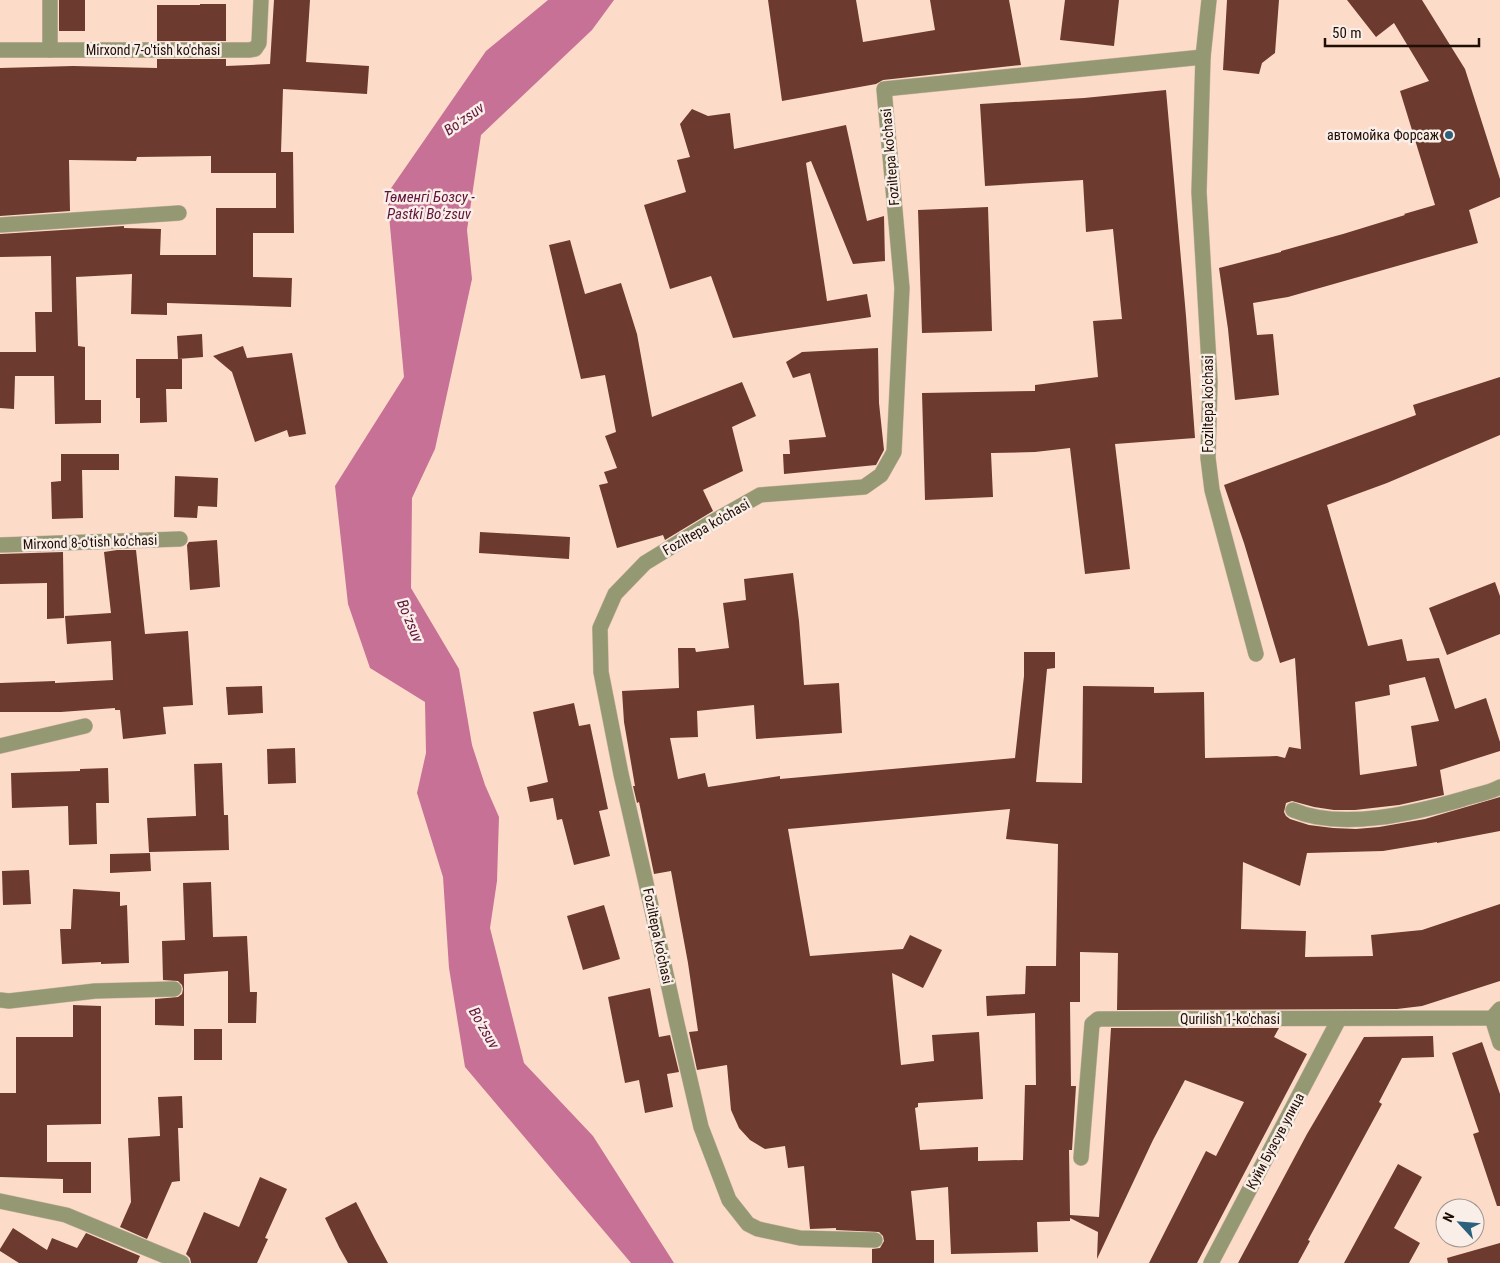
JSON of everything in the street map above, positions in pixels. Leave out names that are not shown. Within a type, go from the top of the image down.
[{"type":"street","points":[[50,0],[50,50]]},
{"type":"street","name":"Mirxond 7-o'tish ko'chasi","points":[[0,50],[255,49],[259,43],[261,0]]},
{"type":"street","name":"Foziltepa ko'chasi","points":[[1209,0],[1203,57],[1199,192],[1210,381],[1208,458],[1212,490],[1256,654]]},
{"type":"street","name":"Foziltepa ko'chasi","points":[[875,1240],[800,1238],[758,1229],[748,1224],[729,1200],[701,1128],[677,1024],[621,774],[602,672],[600,628],[615,594],[645,563],[707,525],[760,495],[864,487],[881,475],[894,452],[902,288],[884,89],[1203,57]]},
{"type":"street","points":[[0,225],[179,213]]},
{"type":"street","name":"Mirxond 8-o'tish ko'chasi","points":[[0,545],[180,540]]},
{"type":"street","points":[[0,746],[85,726]]},
{"type":"street","points":[[1293,810],[1324,819],[1385,818],[1500,787]]},
{"type":"street","points":[[0,1000],[9,1001],[95,991],[174,988]]},
{"type":"street","points":[[1496,1014],[1500,1043]]},
{"type":"street","name":"Qurilish 1-ko'chasi","points":[[1081,1158],[1092,1024],[1098,1018],[1339,1019],[1496,1014]]},
{"type":"street","name":"Куйи Бузсув улица","points":[[1211,1263],[1339,1019]]},
{"type":"street","points":[[0,1201],[66,1215],[182,1263]]},
{"type":"water","name":"Төменгі Бозсу - Pastki Boʻzsuv","points":[[548,0],[614,0],[592,30],[481,135],[467,230],[472,279],[435,449],[412,498],[411,588],[459,669],[472,745],[485,785],[499,817],[497,881],[490,928],[524,1063],[593,1136],[674,1263],[631,1263],[465,1067],[449,968],[443,877],[417,793],[426,753],[425,702],[370,668],[348,604],[335,486],[404,377],[387,194],[486,51]]},
{"type":"building","points":[[59,0],[85,0],[85,31],[59,31]]},
{"type":"building","points":[[274,0],[310,0],[306,62],[369,66],[367,94],[283,89],[281,152],[293,152],[294,233],[253,233],[253,277],[292,278],[291,307],[167,303],[167,315],[131,314],[132,274],[76,277],[78,346],[85,347],[85,400],[101,400],[101,423],[55,424],[54,376],[15,376],[14,409],[0,408],[0,352],[36,352],[35,312],[52,312],[51,256],[0,257],[0,234],[124,226],[124,228],[161,229],[160,255],[216,255],[216,208],[276,208],[276,173],[211,173],[211,156],[137,157],[136,161],[69,160],[70,211],[0,216],[0,68],[73,66],[157,68],[157,59],[226,59],[226,66],[270,64]]},
{"type":"building","points":[[768,0],[856,0],[863,42],[935,30],[930,0],[1009,0],[1021,65],[883,80],[876,84],[782,101]]},
{"type":"building","points":[[1065,0],[1119,0],[1114,46],[1060,40]]},
{"type":"building","points":[[1227,0],[1279,0],[1275,53],[1262,63],[1259,74],[1223,70]]},
{"type":"building","points":[[1347,0],[1422,0],[1465,69],[1500,179],[1500,197],[1469,210],[1478,243],[1288,297],[1253,303],[1257,335],[1273,334],[1279,395],[1235,400],[1228,329],[1219,268],[1343,234],[1435,205],[1400,91],[1429,81],[1394,23],[1376,37]]},
{"type":"building","points":[[226,4],[226,41],[157,41],[157,5]]},
{"type":"building","points":[[1166,90],[1195,438],[1115,444],[1130,569],[1085,574],[1070,448],[1035,452],[991,453],[993,497],[925,500],[922,393],[1035,391],[1035,385],[1098,377],[1093,321],[1122,319],[1113,229],[1086,232],[1083,180],[985,186],[980,104],[1084,98]]},
{"type":"building","points":[[692,109],[708,116],[730,113],[734,149],[846,125],[867,221],[884,216],[885,261],[853,264],[811,161],[806,163],[827,301],[867,294],[871,317],[733,338],[711,276],[670,289],[644,205],[686,192],[677,160],[690,157],[680,124]]},
{"type":"building","points":[[988,207],[992,331],[922,333],[918,210]]},
{"type":"building","points":[[570,240],[585,294],[621,283],[637,334],[652,417],[742,382],[756,416],[732,427],[743,471],[703,490],[713,511],[665,540],[663,535],[617,548],[599,485],[608,483],[604,472],[617,468],[605,436],[616,432],[605,375],[581,379],[549,245]]},
{"type":"building","points":[[202,334],[203,357],[178,359],[177,336]]},
{"type":"building","points":[[243,346],[247,358],[292,353],[306,434],[289,437],[287,430],[255,442],[232,372],[213,356]]},
{"type":"building","points":[[878,348],[879,403],[884,450],[876,465],[784,474],[783,454],[790,454],[789,440],[826,437],[810,373],[793,378],[786,362],[802,352]]},
{"type":"building","points":[[136,359],[182,359],[182,389],[166,389],[167,422],[140,423],[140,398],[136,398]]},
{"type":"building","points":[[1500,377],[1500,435],[1387,483],[1327,505],[1368,646],[1402,639],[1407,661],[1439,658],[1455,709],[1486,698],[1500,742],[1500,751],[1440,770],[1444,795],[1399,805],[1355,810],[1334,810],[1292,801],[1286,803],[1284,812],[1290,819],[1309,825],[1356,829],[1425,819],[1500,797],[1500,831],[1383,851],[1307,853],[1300,886],[1243,862],[1241,929],[1306,931],[1305,957],[1373,956],[1371,935],[1422,930],[1500,904],[1500,981],[1422,1006],[1397,1009],[1117,1010],[1118,953],[1080,952],[1080,1002],[1070,1002],[1071,1086],[1076,1086],[1072,1150],[1069,1150],[1070,1215],[1099,1217],[1111,1028],[1279,1028],[1274,1037],[1307,1054],[1197,1263],[1149,1263],[1206,1151],[1216,1156],[1244,1102],[1185,1080],[1153,1140],[1097,1259],[1098,1232],[1070,1218],[1070,1221],[1037,1222],[1038,1252],[951,1254],[948,1187],[911,1191],[916,1240],[934,1240],[934,1263],[872,1263],[872,1249],[880,1248],[884,1241],[883,1236],[879,1232],[836,1230],[836,1228],[810,1229],[804,1166],[788,1168],[785,1146],[765,1149],[750,1140],[739,1128],[731,1110],[727,1065],[697,1070],[689,1032],[698,1031],[671,871],[654,874],[639,802],[637,803],[633,786],[635,786],[624,722],[622,691],[679,688],[678,648],[695,648],[696,652],[729,648],[723,603],[746,600],[744,579],[793,573],[804,685],[839,683],[842,733],[756,739],[754,705],[697,711],[698,737],[670,738],[678,779],[705,773],[708,787],[780,776],[780,779],[1015,758],[1024,676],[1024,652],[1055,652],[1055,668],[1047,669],[1036,782],[1082,783],[1083,686],[1154,687],[1154,693],[1204,692],[1205,758],[1277,756],[1285,758],[1289,747],[1301,749],[1295,658],[1280,663],[1244,543],[1224,485],[1416,415],[1413,405]],"holes":[[[1425,677],[1439,721],[1411,726],[1417,766],[1360,775],[1355,702],[1390,695],[1389,685]],[[1010,809],[1006,839],[1058,844],[1056,966],[1026,966],[1025,994],[986,996],[987,1016],[1035,1013],[1036,1085],[1025,1085],[1023,1160],[978,1161],[978,1147],[920,1150],[915,1108],[918,1107],[918,1103],[983,1099],[979,1032],[932,1035],[934,1061],[901,1065],[892,973],[923,988],[942,950],[910,935],[903,949],[810,956],[788,829]]]},
{"type":"building","points":[[61,454],[119,454],[119,470],[82,470],[83,518],[52,519],[51,482],[61,481]]},
{"type":"building","points":[[175,476],[218,478],[217,507],[198,506],[197,518],[174,517]]},
{"type":"building","points":[[480,532],[570,537],[569,559],[479,553]]},
{"type":"building","points":[[217,540],[220,587],[190,590],[187,545],[189,542]]},
{"type":"building","points":[[136,550],[145,634],[188,631],[193,705],[163,707],[166,734],[123,739],[120,710],[115,710],[115,708],[61,712],[0,712],[0,683],[113,680],[111,641],[67,644],[65,616],[111,613],[104,552]]},
{"type":"building","points":[[63,552],[64,618],[47,619],[47,583],[0,584],[0,554]]},
{"type":"building","points":[[1495,582],[1500,596],[1500,634],[1447,655],[1429,608]]},
{"type":"building","points":[[262,686],[263,713],[228,715],[226,687]]},
{"type":"building","points":[[574,703],[579,726],[590,724],[608,809],[599,811],[610,856],[574,865],[562,819],[557,820],[553,798],[530,802],[527,787],[548,782],[533,712]]},
{"type":"building","points":[[295,748],[296,783],[268,784],[267,749]]},
{"type":"building","points":[[222,763],[224,815],[228,815],[229,850],[149,852],[147,818],[196,816],[194,764]]},
{"type":"building","points":[[108,768],[109,803],[96,803],[97,844],[69,845],[68,806],[12,808],[11,773],[80,771],[80,769]]},
{"type":"building","points":[[150,853],[151,871],[110,873],[110,854]]},
{"type":"building","points":[[29,870],[31,904],[3,905],[2,871]]},
{"type":"building","points":[[211,882],[213,937],[247,936],[250,992],[257,992],[256,1023],[228,1023],[228,971],[184,974],[184,1026],[155,1025],[155,999],[178,997],[182,994],[183,989],[178,981],[163,980],[162,941],[185,940],[183,883]]},
{"type":"building","points":[[73,889],[120,892],[120,906],[127,905],[129,963],[62,964],[60,929],[71,929]]},
{"type":"building","points":[[604,905],[620,959],[583,970],[567,916]]},
{"type":"building","points":[[650,988],[659,1037],[670,1035],[679,1072],[667,1074],[673,1107],[645,1113],[639,1080],[625,1083],[608,997]]},
{"type":"building","points":[[73,1005],[101,1006],[101,1124],[47,1125],[47,1162],[91,1162],[91,1193],[63,1193],[63,1179],[0,1177],[0,1093],[16,1093],[16,1037],[73,1037]]},
{"type":"building","points":[[194,1029],[222,1029],[222,1060],[194,1060]]},
{"type":"building","points":[[1433,1036],[1434,1057],[1402,1058],[1379,1102],[1382,1104],[1308,1240],[1310,1241],[1298,1263],[1238,1263],[1307,1134],[1364,1037]]},
{"type":"building","points":[[1482,1042],[1500,1094],[1500,1206],[1497,1206],[1473,1134],[1479,1132],[1452,1053]]},
{"type":"building","points":[[182,1096],[183,1128],[178,1128],[180,1181],[172,1182],[147,1239],[120,1227],[131,1202],[128,1138],[160,1136],[158,1097]]},
{"type":"building","points":[[1398,1164],[1422,1177],[1394,1228],[1420,1243],[1409,1263],[1344,1263]]},
{"type":"building","points":[[260,1177],[287,1189],[265,1238],[268,1239],[257,1263],[191,1263],[190,1258],[186,1254],[204,1212],[239,1227]]},
{"type":"building","points":[[356,1202],[388,1263],[348,1263],[339,1247],[325,1218]]},
{"type":"building","points":[[13,1228],[47,1250],[52,1238],[77,1248],[86,1233],[140,1256],[137,1263],[19,1263],[0,1251]]},
{"type":"building","points":[[1500,1243],[1500,1263],[1448,1263],[1447,1258]]},
{"type":"place","name":"автомойка Форсаж","points":[[1449,135]]},
{"type":"water label","name":"Boʻzsuv","points":[[464,119]]},
{"type":"water label","name":"Boʻzsuv","points":[[410,621]]},
{"type":"water label","name":"Boʻzsuv","points":[[484,1028]]}]
